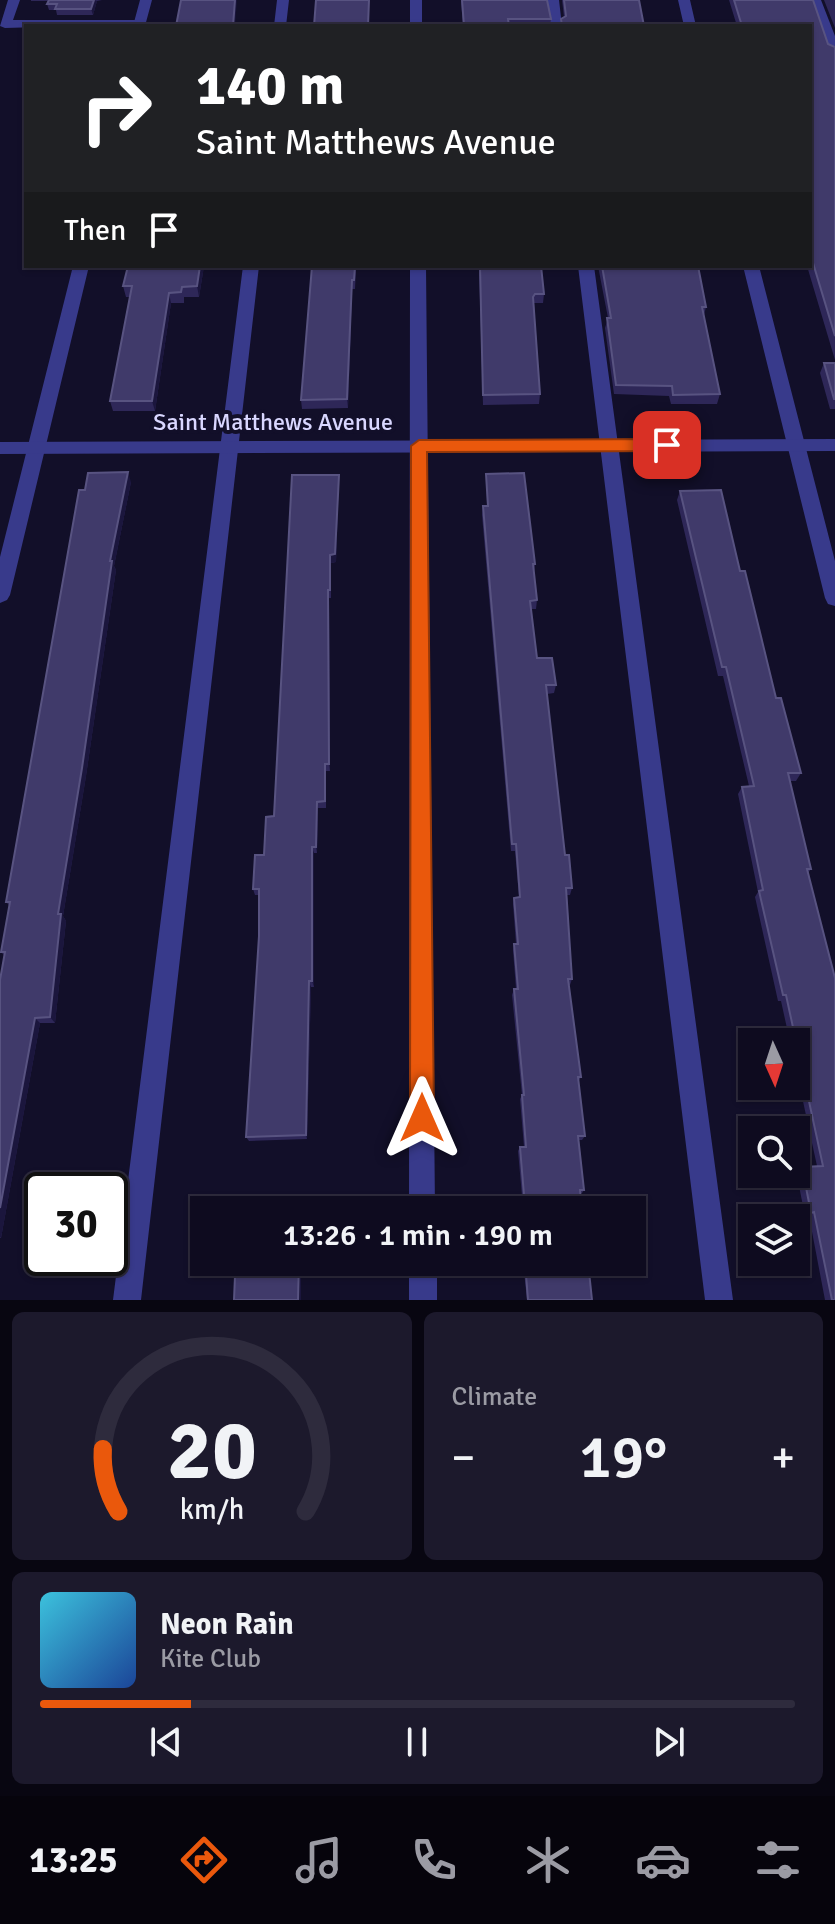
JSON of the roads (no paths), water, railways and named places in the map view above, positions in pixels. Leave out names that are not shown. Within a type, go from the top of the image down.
[{"type":"street","points":[[14,0],[5,24],[24,24]]},
{"type":"street","points":[[139,24],[146,0]]},
{"type":"street","points":[[280,24],[283,0]]},
{"type":"street","points":[[416,0],[416,24]]},
{"type":"street","points":[[553,0],[556,24]]},
{"type":"street","points":[[684,0],[690,24]]},
{"type":"street","points":[[815,0],[835,53]]},
{"type":"street","points":[[0,595],[81,268]]},
{"type":"street","points":[[127,1300],[251,268]]},
{"type":"street","points":[[418,268],[422,1196]]},
{"type":"street","points":[[586,268],[719,1300]]},
{"type":"street","points":[[752,268],[835,598]]},
{"type":"street","name":"Saint Matthews Avenue","points":[[0,448],[835,445]]},
{"type":"street","points":[[423,1276],[423,1300]]}]
